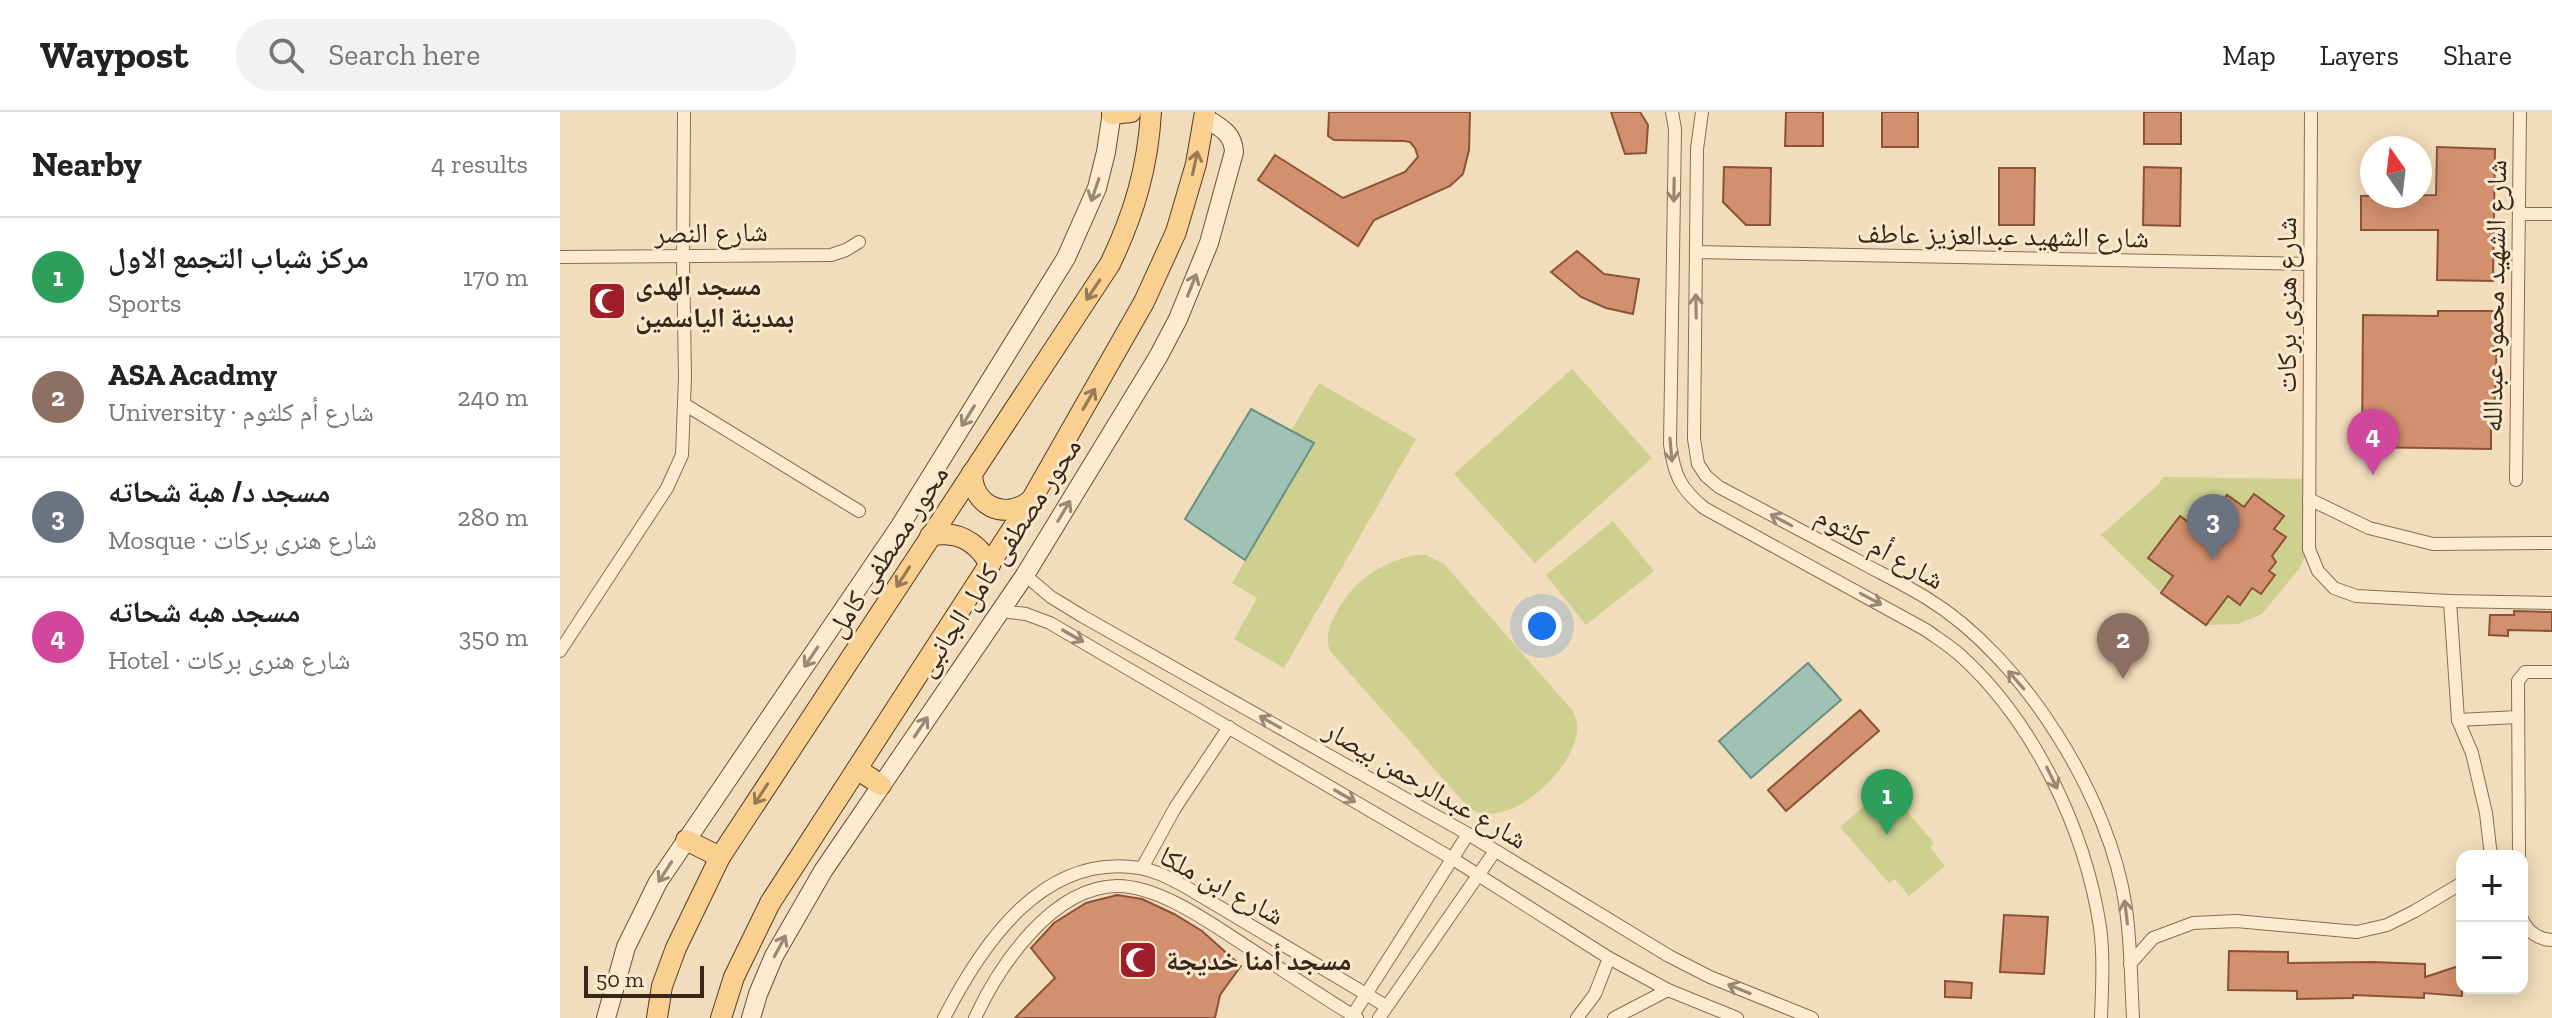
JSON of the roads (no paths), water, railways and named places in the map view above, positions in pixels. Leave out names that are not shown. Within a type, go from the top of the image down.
[{"type":"main road","name":"محور مصطفى كامل","points":[[657,1018],[662,986],[676,948],[720,857],[1115,254],[1136,205],[1144,174],[1151,112]]},
{"type":"main road","points":[[721,1018],[734,977],[770,903],[1033,497],[1144,302],[1162,266],[1190,186],[1204,114]]},
{"type":"main road","points":[[972,473],[974,490],[991,507],[1014,510],[1033,497]]},
{"type":"main road","points":[[930,536],[948,534],[965,539],[980,550],[990,565]]},
{"type":"main road","points":[[857,769],[881,785]]},
{"type":"main road","points":[[686,840],[720,857]]},
{"type":"street","points":[[560,651],[676,471],[684,441],[684,112]]},
{"type":"street","points":[[606,1018],[626,947],[658,882],[900,526],[1066,258],[1097,188],[1115,112]]},
{"type":"street","name":"شارع أم كلثوم","points":[[1672,112],[1675,129],[1670,444],[1677,479],[1686,494],[1704,508],[1926,630],[1960,655],[1985,682],[2030,740],[2067,810],[2100,927],[2101,1018]]},
{"type":"street","name":"شارع أم كلثوم","points":[[1702,112],[1697,149],[1695,453],[1698,464],[1719,487],[1930,600],[1982,641],[2024,689],[2079,772],[2114,855],[2126,908],[2133,1018]]},
{"type":"street","name":"شارع هنرى بركات","points":[[2311,112],[2309,549],[2318,571],[2334,588],[2356,596],[2552,603]]},
{"type":"street","name":"شارع الشهيد محمود عبدالله","points":[[2516,480],[2520,112]]},
{"type":"street","name":"محور مصطفى كامل الجانبى","points":[[751,1018],[774,956],[823,871],[1025,575],[1178,319],[1209,243],[1234,152],[1228,133],[1204,114]]},
{"type":"street","points":[[2519,214],[2552,214]]},
{"type":"street","name":"شارع النصر","points":[[560,257],[831,255],[859,242]]},
{"type":"street","name":"شارع الشهيد عبدالعزيز عاطف","points":[[1696,252],[2310,264]]},
{"type":"street","points":[[1671,356],[1696,355]]},
{"type":"street","points":[[684,404],[859,511]]},
{"type":"street","points":[[2309,499],[2369,528],[2433,544],[2552,543]]},
{"type":"street","name":"شارع عبدالرحمن بيصار","points":[[1025,575],[1051,597],[1082,616],[1468,834],[1669,956],[1710,977],[1812,1018]]},
{"type":"street","points":[[2450,601],[2458,720],[2472,753],[2486,813],[2490,850]]},
{"type":"street","name":"شارع عبدالرحمن بيصار","points":[[1000,611],[1026,614],[1050,623],[1453,859],[1609,958],[1668,990],[1737,1018]]},
{"type":"street","points":[[2519,850],[2519,679],[2525,672],[2552,672]]},
{"type":"street","points":[[2458,720],[2518,717]]},
{"type":"street","points":[[1142,868],[1175,808],[1229,727]]},
{"type":"street","points":[[1354,1017],[1365,992],[1415,920],[1468,834]]},
{"type":"street","points":[[1379,1018],[1495,851]]},
{"type":"street","name":"شارع ابن ملكا","points":[[944,1018],[963,982],[992,940],[1021,907],[1053,883],[1085,871],[1118,866],[1142,868],[1186,887],[1386,1006]]},
{"type":"street","name":"شارع ابن ملكا","points":[[975,1018],[987,991],[1037,926],[1065,901],[1094,890],[1117,886],[1140,889],[1202,919],[1354,1017]]},
{"type":"street","points":[[1178,906],[1186,887]]},
{"type":"street","points":[[2130,964],[2153,938],[2193,923],[2236,921],[2357,932],[2387,925],[2456,887]]},
{"type":"street","points":[[2524,922],[2533,934],[2552,940]]},
{"type":"street","points":[[1577,1018],[1595,994],[1609,958]]},
{"type":"street","points":[[1614,1018],[1668,990]]},
{"type":"place","name":"مسجد الهدى بمدينة الياسمين","points":[[607,301]]},
{"type":"place","name":"مسجد هبه شحاته","points":[[2373,475]]},
{"type":"place","name":"مسجد د/ هبة شحاته","points":[[2213,560]]},
{"type":"place","name":"ASA Acadmy","points":[[2123,679]]},
{"type":"place","name":"مركز شباب التجمع الاول","points":[[1887,835]]},
{"type":"place","name":"مسجد أمنا خديجة","points":[[1138,960]]}]
